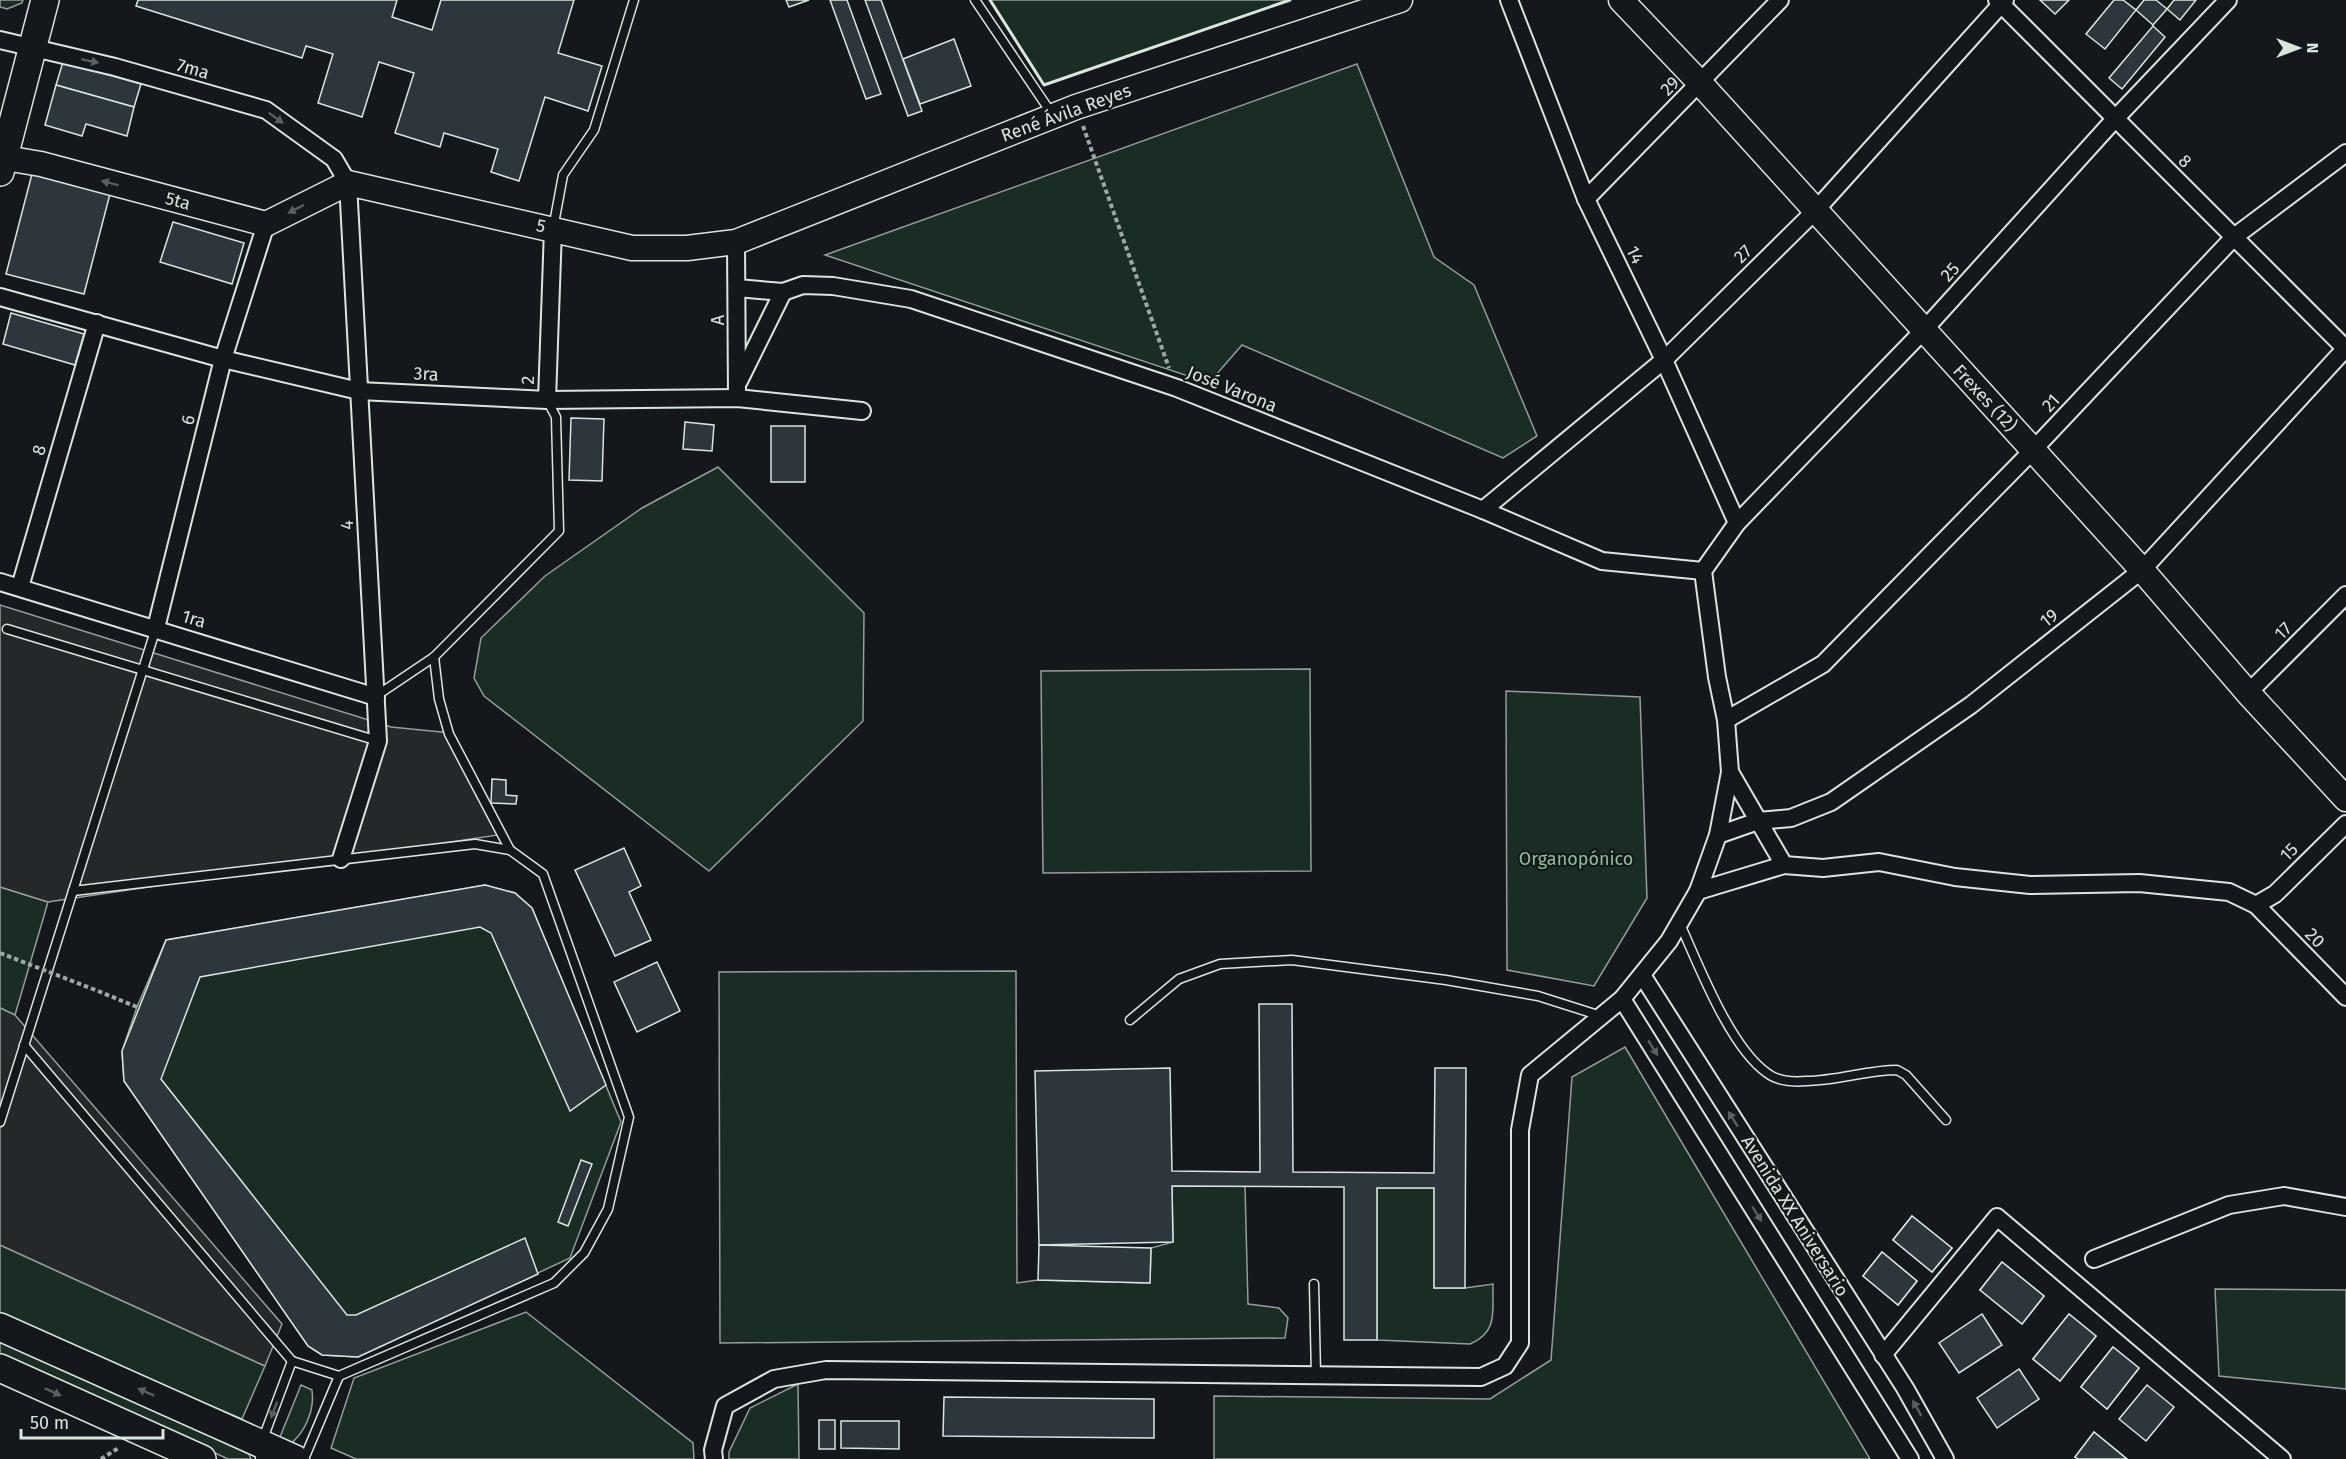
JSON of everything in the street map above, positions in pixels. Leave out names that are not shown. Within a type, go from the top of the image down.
[{"type":"main road","points":[[2,162],[45,0]]},
{"type":"main road","points":[[0,1327],[260,1451],[295,1459]]},
{"type":"main road","points":[[0,1368],[202,1459]]},
{"type":"street","name":"René Ávila Reyes","points":[[736,242],[1076,106],[1400,0]]},
{"type":"street","name":"14","points":[[1509,0],[1586,199],[1664,360],[1737,523]]},
{"type":"street","name":"Frexes (12)","points":[[1621,0],[1700,83],[2142,570],[2248,693],[2346,799]]},
{"type":"street","name":"29","points":[[1586,199],[1780,0]]},
{"type":"street","name":"25","points":[[1703,571],[1737,523],[1923,331],[2114,120],[2228,0]]},
{"type":"street","name":"8","points":[[2001,1],[2114,120],[2346,349]]},
{"type":"street","name":"27","points":[[1483,510],[1664,360],[1815,211],[2001,1]]},
{"type":"street","name":"7ma","points":[[0,40],[115,67],[266,110],[334,159],[348,183]]},
{"type":"street","name":"21","points":[[1726,720],[1823,664],[2033,450],[2235,237],[2346,153]]},
{"type":"street","name":"5ta","points":[[2,162],[41,164],[266,224]]},
{"type":"street","name":"5","points":[[348,183],[632,248],[687,248],[736,242]]},
{"type":"street","points":[[266,224],[348,183]]},
{"type":"street","name":"4","points":[[341,859],[378,741],[348,183]]},
{"type":"street","name":"6","points":[[156,628],[223,359],[266,224]]},
{"type":"street","name":"2","points":[[547,400],[553,229]]},
{"type":"street","name":"A","points":[[736,242],[737,391]]},
{"type":"street","name":"José Varona","points":[[737,288],[783,292],[803,285],[833,286],[911,298],[1177,388],[1483,510],[1602,561],[1703,571]]},
{"type":"street","points":[[737,391],[783,292]]},
{"type":"street","name":"3ra","points":[[0,297],[223,359],[359,391],[547,400],[737,391],[862,411]]},
{"type":"street","name":"8","points":[[20,587],[97,323]]},
{"type":"street","name":"19","points":[[1718,835],[1758,821],[1791,818],[1831,802],[1971,705],[2142,570],[2346,349]]},
{"type":"street","points":[[714,1459],[725,1406],[774,1379],[826,1370],[1481,1377],[1505,1366],[1520,1343],[1520,1130],[1530,1075],[1622,999],[1642,975],[1680,924],[1698,891],[1718,835],[1730,772],[1726,720],[1717,676],[1703,571]]},
{"type":"street","name":"1ra","points":[[0,582],[376,697]]},
{"type":"street","name":"17","points":[[2248,693],[2346,596]]},
{"type":"street","points":[[1698,891],[1784,865],[1730,772]]},
{"type":"street","name":"15","points":[[2256,905],[2274,894],[2346,824]]},
{"type":"street","name":"20","points":[[1784,865],[1823,868],[1879,862],[1955,877],[2030,885],[2139,883],[2229,892],[2256,905],[2346,997]]},
{"type":"street","name":"Avenida XX Aniversario","points":[[1642,975],[1905,1388],[1945,1459]]},
{"type":"street","name":"Avenida XX Aniversario","points":[[1622,999],[1910,1459]]},
{"type":"street","points":[[2094,1259],[2229,1205],[2284,1196],[2346,1207]]},
{"type":"street","points":[[1883,1355],[1997,1217],[2282,1459]]},
{"type":"street","points":[[2256,1459],[2268,1446]]},
{"type":"lane","points":[[553,229],[563,175],[594,130],[634,0]]},
{"type":"lane","points":[[975,0],[1053,116]]},
{"type":"lane","name":"2","points":[[434,657],[559,531],[556,417],[547,400]]},
{"type":"lane","points":[[0,1122],[156,628]]},
{"type":"lane","points":[[7,629],[378,741]]},
{"type":"lane","points":[[376,697],[434,657],[439,699],[449,734],[510,850]]},
{"type":"lane","points":[[24,1045],[292,1361],[339,1376],[554,1283],[584,1253],[608,1209],[629,1117],[543,874],[510,850],[476,844],[73,891]]},
{"type":"lane","points":[[1680,924],[1720,1012],[1740,1044],[1767,1074],[1782,1080],[1807,1082],[1897,1070],[1906,1075],[1946,1120]]},
{"type":"lane","points":[[1130,1020],[1179,979],[1220,964],[1292,960],[1446,980],[1538,996],[1601,1016]]},
{"type":"lane","points":[[1314,1284],[1316,1375]]},
{"type":"lane","points":[[260,1451],[292,1361]]},
{"type":"lane","points":[[304,1459],[339,1376]]},
{"type":"path","points":[[1076,106],[1177,388]]},
{"type":"path","points":[[0,953],[137,1006]]},
{"type":"green space","points":[[0,0],[23,0],[22,3],[7,9],[0,7]]},
{"type":"green space","points":[[990,0],[1290,0],[1044,85]]},
{"type":"green space","points":[[1357,64],[1434,257],[1474,285],[1537,436],[1503,458],[1242,345],[1209,383],[825,255]]},
{"type":"green space","points":[[718,467],[864,613],[863,721],[709,871],[484,696],[474,678],[481,638],[545,576],[642,508]]},
{"type":"green space","points":[[1310,669],[1311,871],[1043,873],[1041,671]]},
{"type":"green space","name":"Organopónico","points":[[1506,691],[1640,697],[1647,898],[1594,986],[1507,970]]},
{"type":"green space","points":[[485,885],[515,893],[532,908],[621,1122],[570,1258],[358,1357],[322,1355],[308,1346],[124,1081],[122,1051],[137,1007],[166,940]]},
{"type":"green space","points":[[0,887],[48,902],[15,1015],[0,1008]]},
{"type":"green space","points":[[1016,971],[1017,1283],[1038,1280],[1150,1283],[1151,1248],[1173,1242],[1172,1186],[1245,1186],[1248,1304],[1279,1308],[1288,1318],[1285,1338],[720,1343],[719,972]]},
{"type":"green space","points":[[1625,1047],[1870,1459],[1214,1459],[1214,1396],[1490,1399],[1551,1360],[1572,1077]]},
{"type":"green space","points":[[1377,1188],[1434,1188],[1434,1288],[1465,1288],[1493,1284],[1493,1311],[1490,1327],[1479,1339],[1470,1344],[1377,1340]]},
{"type":"green space","points":[[0,1245],[265,1366],[242,1419],[0,1317]]},
{"type":"green space","points":[[2215,1289],[2346,1290],[2346,1389],[2219,1376]]},
{"type":"green space","points":[[526,1312],[693,1443],[694,1459],[356,1459],[331,1448],[354,1378]]},
{"type":"green space","points":[[0,1339],[249,1454],[251,1459],[228,1459],[0,1354]]},
{"type":"green space","points":[[798,1384],[799,1459],[729,1459],[729,1452],[750,1408]]},
{"type":"green space","points":[[301,1385],[312,1390],[313,1398],[308,1420],[300,1434],[289,1445],[278,1442]]},
{"type":"shaded area","points":[[0,605],[391,727],[451,733],[498,835],[48,902],[0,887]]},
{"type":"shaded area","points":[[0,1008],[15,1015],[282,1324],[265,1366],[0,1245]]},
{"type":"building","points":[[138,0],[397,0],[392,17],[432,30],[441,0],[574,0],[558,53],[602,66],[588,111],[545,97],[519,181],[491,172],[498,149],[444,133],[440,147],[395,133],[414,73],[379,62],[362,117],[318,103],[333,54],[306,46],[302,58],[136,6]]},
{"type":"building","points":[[786,0],[809,0],[789,7]]},
{"type":"building","points":[[830,0],[847,0],[881,94],[866,99]]},
{"type":"building","points":[[865,0],[881,0],[922,111],[908,116]]},
{"type":"building","points":[[2040,0],[2069,0],[2055,14]]},
{"type":"building","points":[[2114,0],[2123,0],[2136,10],[2105,49],[2086,34]]},
{"type":"building","points":[[2144,0],[2156,0],[2167,9],[2153,25],[2136,10]]},
{"type":"building","points":[[2174,0],[2196,0],[2180,20],[2167,9]]},
{"type":"building","points":[[2153,26],[2165,37],[2122,89],[2109,78]]},
{"type":"building","points":[[954,39],[971,86],[920,104],[903,59]]},
{"type":"building","points":[[63,62],[141,84],[134,107],[56,85]]},
{"type":"building","points":[[56,85],[134,107],[127,136],[86,124],[82,136],[45,125]]},
{"type":"building","points":[[33,170],[111,190],[84,294],[6,274]]},
{"type":"building","points":[[173,222],[244,243],[232,284],[160,262]]},
{"type":"building","points":[[11,313],[84,334],[75,365],[3,344]]},
{"type":"building","points":[[571,418],[604,419],[602,481],[569,480]]},
{"type":"building","points":[[685,422],[714,425],[712,451],[683,449]]},
{"type":"building","points":[[771,426],[805,426],[805,482],[771,482]]},
{"type":"building","points":[[492,779],[506,780],[506,795],[517,796],[516,804],[491,803]]},
{"type":"building","points":[[624,848],[641,886],[629,892],[651,940],[615,956],[575,870]]},
{"type":"building","points":[[485,885],[515,893],[532,908],[606,1085],[570,1111],[491,933],[480,927],[200,977],[161,1079],[347,1315],[356,1315],[525,1238],[538,1274],[358,1357],[322,1355],[308,1346],[124,1081],[122,1051],[166,940]]},
{"type":"building","points":[[657,962],[680,1011],[637,1032],[614,982]]},
{"type":"building","points":[[1259,1004],[1292,1004],[1293,1172],[1434,1173],[1435,1068],[1466,1068],[1465,1288],[1434,1288],[1434,1188],[1377,1188],[1377,1340],[1344,1340],[1344,1187],[1172,1186],[1173,1242],[1039,1245],[1035,1071],[1170,1068],[1172,1171],[1260,1172]]},
{"type":"building","points":[[581,1160],[592,1164],[568,1226],[558,1222]]},
{"type":"building","points":[[1912,1216],[1952,1248],[1932,1272],[1893,1240]]},
{"type":"building","points":[[1912,1216],[1952,1248],[1932,1272],[1893,1240]]},
{"type":"building","points":[[1039,1245],[1151,1248],[1150,1283],[1038,1280]]},
{"type":"building","points":[[1882,1252],[1917,1281],[1898,1305],[1863,1276]]},
{"type":"building","points":[[1882,1252],[1917,1281],[1898,1305],[1863,1276]]},
{"type":"building","points":[[2002,1262],[2044,1296],[2022,1324],[1980,1290]]},
{"type":"building","points":[[2002,1262],[2044,1296],[2022,1324],[1980,1290]]},
{"type":"building","points":[[1982,1314],[2002,1345],[1959,1373],[1939,1343]]},
{"type":"building","points":[[2069,1314],[2096,1336],[2060,1381],[2033,1359]]},
{"type":"building","points":[[2069,1314],[2096,1336],[2060,1381],[2033,1359]]},
{"type":"building","points":[[2113,1347],[2139,1368],[2107,1409],[2081,1387]]},
{"type":"building","points":[[2113,1347],[2139,1368],[2107,1409],[2081,1387]]},
{"type":"building","points":[[2019,1369],[2039,1399],[1997,1428],[1977,1398]]},
{"type":"building","points":[[2147,1385],[2174,1407],[2146,1441],[2119,1419]]},
{"type":"building","points":[[944,1397],[1154,1399],[1154,1438],[943,1436]]},
{"type":"building","points":[[819,1420],[835,1420],[835,1449],[819,1449]]},
{"type":"building","points":[[841,1421],[899,1421],[899,1449],[841,1448]]},
{"type":"building","points":[[2094,1432],[2127,1459],[2078,1459],[2075,1457]]},
{"type":"building","points":[[2094,1432],[2127,1459],[2078,1459],[2075,1457]]},
{"type":"wall","points":[[990,0],[1044,85],[1290,0]]}]
